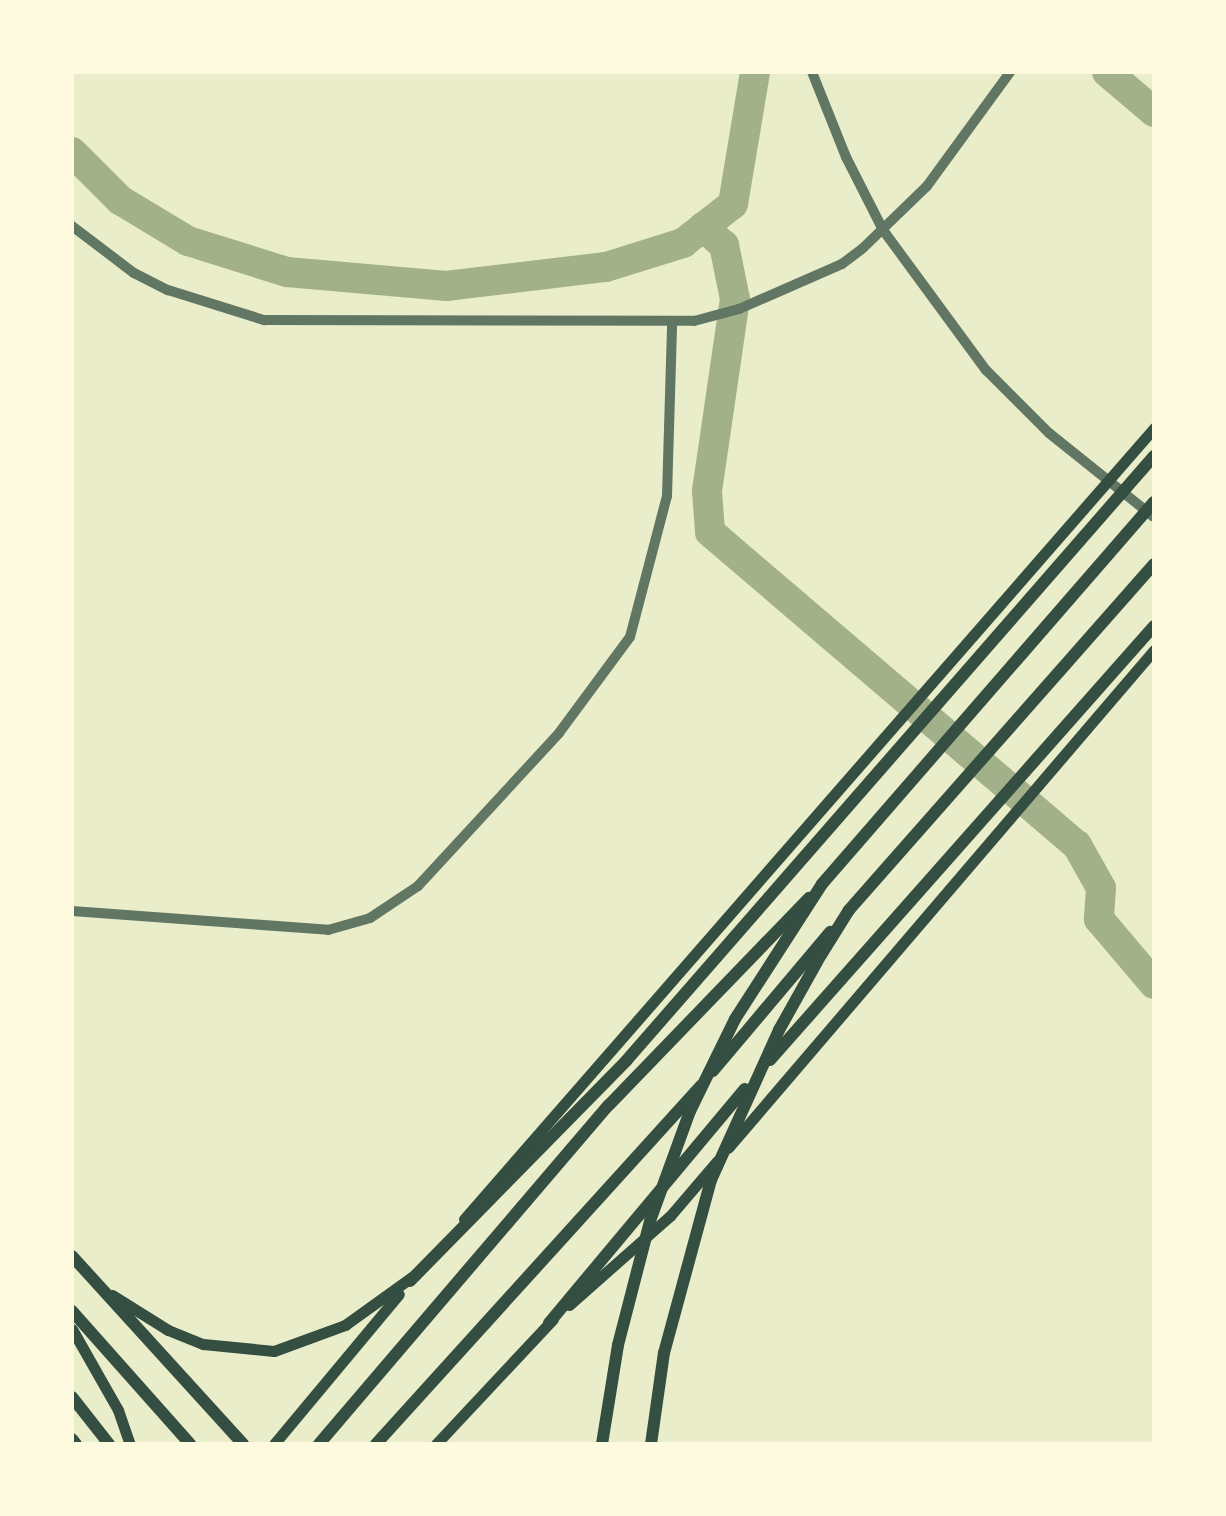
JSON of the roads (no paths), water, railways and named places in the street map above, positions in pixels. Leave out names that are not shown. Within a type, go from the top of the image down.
[{"type":"main road","points":[[274,1444],[410,1281],[1154,428]]},
{"type":"main road","points":[[98,1286],[168,1330],[203,1344],[274,1351],[345,1325],[410,1281],[626,1061],[1154,456]]},
{"type":"main road","points":[[319,1444],[609,1105],[822,884],[1154,502]]},
{"type":"main road","points":[[376,1444],[666,1126],[849,910],[1153,565]]},
{"type":"main road","points":[[436,1444],[549,1323],[813,1009],[1154,626]]},
{"type":"main road","points":[[549,1323],[670,1216],[1154,650]]},
{"type":"main road","points":[[602,1444],[631,1285],[667,1167],[735,1019],[822,884]]},
{"type":"main road","points":[[651,1444],[664,1353],[711,1180],[779,1030],[849,910]]},
{"type":"main road","points":[[72,1256],[243,1444]]},
{"type":"main road","points":[[72,1311],[190,1444]]},
{"type":"main road","points":[[72,1329],[118,1410],[130,1444]]},
{"type":"main road","points":[[72,1397],[109,1444]]},
{"type":"main road","points":[[72,1439],[76,1444]]},
{"type":"street","points":[[812,72],[846,157],[883,230],[986,370],[1049,433],[1109,477],[1154,517]]},
{"type":"street","points":[[72,226],[134,273],[168,290],[264,320],[672,323],[702,319],[750,304],[842,264],[883,230],[927,186],[1010,72]]},
{"type":"street","points":[[72,911],[328,930],[370,918],[418,886],[559,733],[630,637],[667,496],[672,323]]},
{"type":"waterway","points":[[72,152],[120,200],[188,241],[287,272],[446,286],[606,267],[683,243],[733,204],[755,72]]},
{"type":"waterway","points":[[1107,72],[1154,112]]},
{"type":"waterway","points":[[703,227],[724,245],[735,299],[707,491],[710,532],[1077,845],[1101,888],[1099,919],[1154,984]]}]
